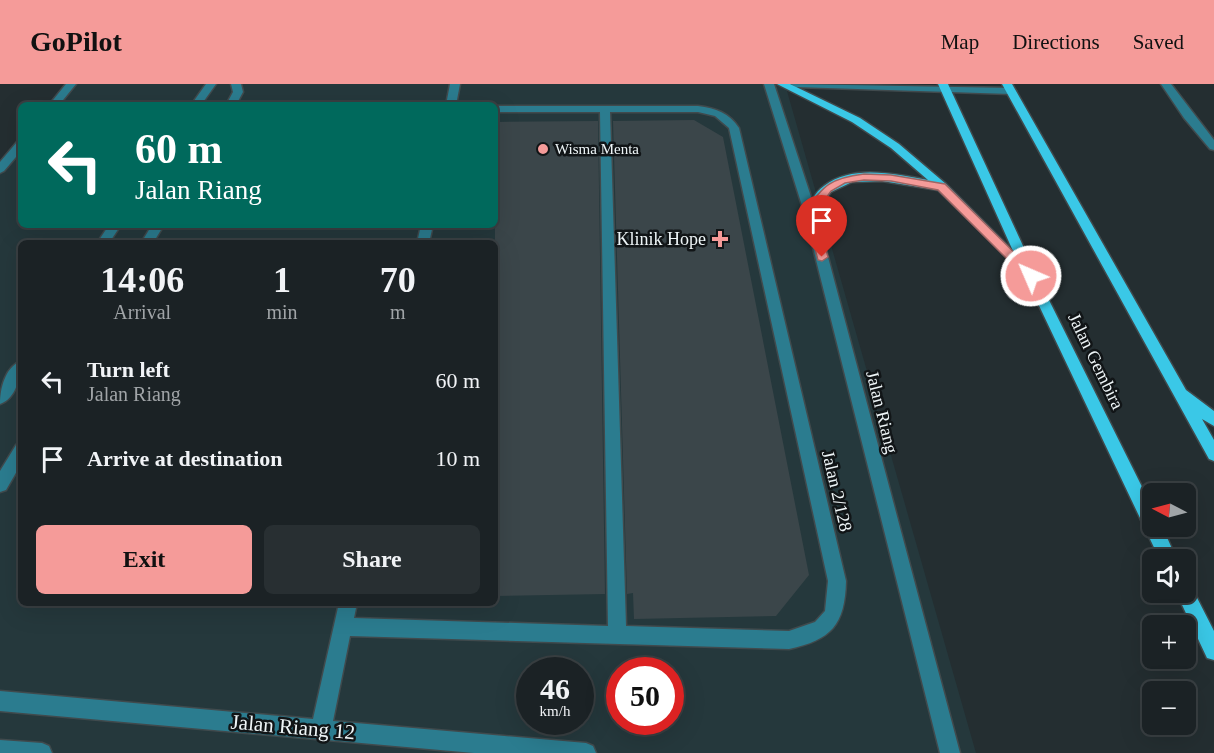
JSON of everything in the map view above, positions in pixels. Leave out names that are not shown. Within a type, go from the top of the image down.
[{"type":"main road","points":[[782,84],[791,86],[856,120],[895,146],[942,187],[1031,276]]},
{"type":"main road","name":"Jalan Gembira","points":[[944,87],[1031,276],[1142,503]]},
{"type":"main road","points":[[1009,88],[1214,454]]},
{"type":"main road","points":[[810,212],[827,189],[842,180],[864,177],[891,178],[942,187]]},
{"type":"main road","points":[[1177,389],[1214,420]]},
{"type":"main road","points":[[1190,603],[1214,651]]},
{"type":"street","points":[[56,102],[71,84]]},
{"type":"street","points":[[197,102],[211,84]]},
{"type":"street","points":[[233,102],[238,92],[236,84]]},
{"type":"street","points":[[452,102],[455,84]]},
{"type":"street","name":"Jalan Riang","points":[[769,84],[810,212],[950,753]]},
{"type":"street","points":[[796,84],[1009,88]]},
{"type":"street","points":[[1166,84],[1188,116],[1214,147]]},
{"type":"street","name":"Jalan 2/128","points":[[343,627],[789,640],[812,636],[828,622],[837,604],[837,582],[734,128],[722,115],[711,111],[498,109]]},
{"type":"street","points":[[605,109],[617,634]]},
{"type":"street","points":[[0,169],[18,148]]},
{"type":"street","points":[[0,398],[18,371]]},
{"type":"street","points":[[0,485],[18,455]]},
{"type":"street","points":[[321,729],[347,606]]},
{"type":"street","name":"Jalan Riang 12","points":[[0,701],[586,753]]},
{"type":"street","points":[[0,750],[42,753]]},
{"type":"shaded area","points":[[71,84],[785,84],[976,753],[0,753],[0,169],[18,148],[18,228],[498,228],[498,102],[56,102]]},
{"type":"building","points":[[694,120],[723,137],[809,575],[776,616],[634,619],[633,593],[627,594],[613,121]]},
{"type":"building","points":[[598,121],[605,594],[498,596],[498,240],[495,240],[495,228],[498,228],[498,122]]},
{"type":"place","name":"Wisma Menta","points":[[543,149]]},
{"type":"place","name":"Klinik Hope","points":[[720,239]]},
{"type":"route","points":[[822,257],[810,212],[827,189],[842,180],[864,177],[891,178],[942,187],[1031,276]]}]
